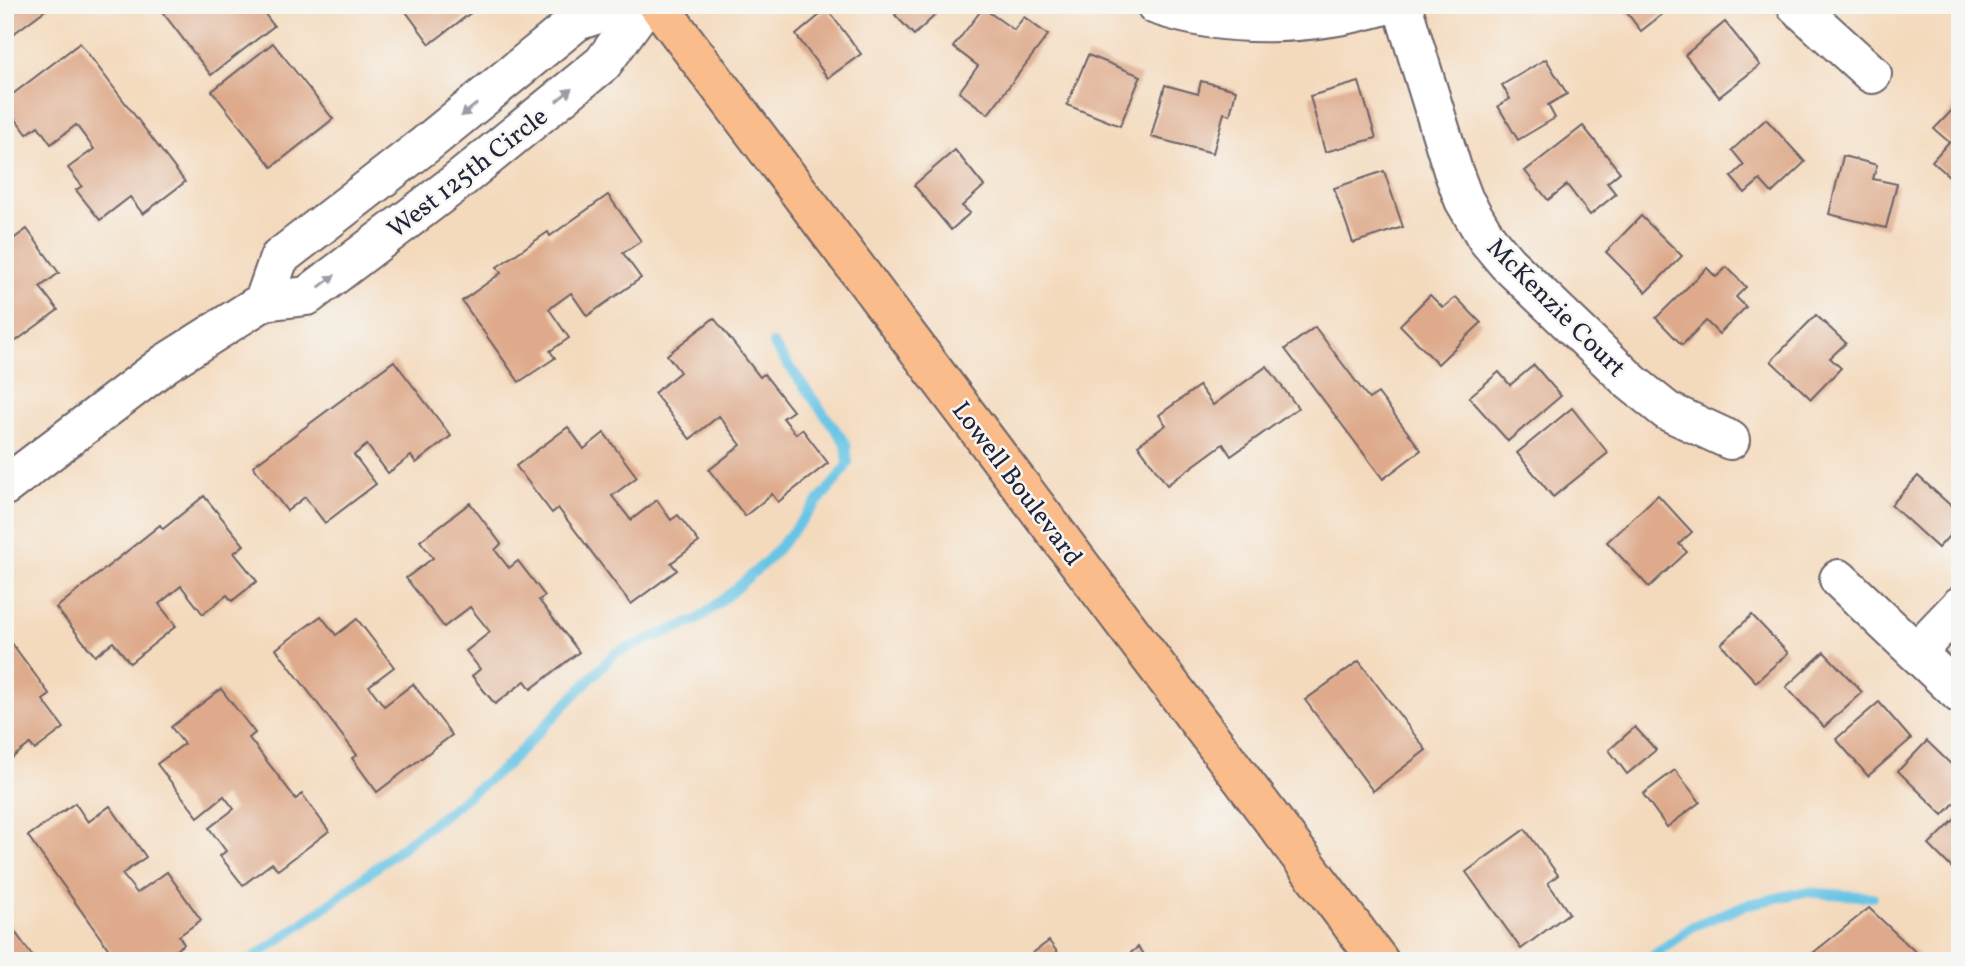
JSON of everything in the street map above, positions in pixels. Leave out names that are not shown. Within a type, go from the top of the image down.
[{"type":"main road","name":"Lowell Boulevard","points":[[658,5],[1379,961]]},
{"type":"street","name":"West 125th Circle","points":[[264,301],[279,258],[425,145],[577,21],[625,5]]},
{"type":"street","name":"West 125th Circle","points":[[5,486],[166,363],[264,301],[307,296],[457,182],[603,62],[645,5]]},
{"type":"street","points":[[1156,5],[1224,19],[1257,21],[1307,20],[1365,11],[1385,5]]},
{"type":"street","name":"McKenzie Court","points":[[1402,5],[1453,171],[1464,200],[1487,239],[1507,263],[1631,382],[1667,411],[1730,440]]},
{"type":"street","points":[[1796,5],[1872,74]]},
{"type":"street","points":[[1839,579],[1960,694]]},
{"type":"street","points":[[1916,652],[1960,606]]},
{"type":"building","points":[[5,5],[52,5],[5,40]]},
{"type":"building","points":[[157,5],[258,5],[274,26],[211,75]]},
{"type":"building","points":[[401,5],[481,5],[430,44]]},
{"type":"building","points":[[905,5],[946,5],[914,35],[895,15]]},
{"type":"building","points":[[1621,5],[1674,5],[1641,31]]},
{"type":"building","points":[[1960,5],[1960,23],[1953,8]]},
{"type":"building","points":[[983,8],[1014,30],[1024,17],[1048,35],[988,114],[959,92],[978,66],[953,47]]},
{"type":"building","points":[[827,9],[861,54],[828,78],[796,35]]},
{"type":"building","points":[[1725,22],[1760,65],[1719,97],[1685,55]]},
{"type":"building","points":[[80,43],[185,182],[143,214],[130,197],[100,220],[76,190],[82,186],[68,168],[94,149],[76,125],[51,144],[38,126],[27,134],[5,105],[5,100]]},
{"type":"building","points":[[273,43],[333,119],[272,167],[212,91]]},
{"type":"building","points":[[1088,55],[1141,76],[1120,126],[1067,105]]},
{"type":"building","points":[[1546,59],[1567,94],[1548,105],[1555,118],[1518,140],[1498,106],[1510,99],[1502,85]]},
{"type":"building","points":[[1201,81],[1236,90],[1230,115],[1224,113],[1213,153],[1151,137],[1165,85],[1198,94]]},
{"type":"building","points":[[1359,82],[1376,138],[1325,152],[1310,96]]},
{"type":"building","points":[[1960,102],[1960,186],[1932,161],[1949,142],[1934,129]]},
{"type":"building","points":[[1766,119],[1805,162],[1772,193],[1760,180],[1745,193],[1731,177],[1744,165],[1732,150]]},
{"type":"building","points":[[1583,126],[1620,172],[1607,183],[1616,194],[1590,215],[1567,185],[1548,200],[1525,171]]},
{"type":"building","points":[[955,150],[984,186],[962,206],[970,213],[951,230],[914,185]]},
{"type":"building","points":[[1843,156],[1877,165],[1873,179],[1897,184],[1886,228],[1829,214]]},
{"type":"building","points":[[1384,171],[1403,227],[1353,243],[1334,188]]},
{"type":"building","points":[[608,195],[641,241],[623,253],[641,278],[587,316],[571,293],[549,309],[569,338],[550,351],[555,358],[519,382],[462,301],[501,273],[497,267],[548,232],[550,236]]},
{"type":"building","points":[[1641,216],[1682,256],[1646,292],[1606,252]]},
{"type":"building","points":[[27,229],[59,273],[40,287],[58,310],[5,349],[5,245]]},
{"type":"building","points":[[1727,267],[1746,287],[1736,297],[1746,307],[1719,334],[1706,321],[1682,345],[1656,318],[1707,268],[1716,277]]},
{"type":"building","points":[[1430,295],[1443,308],[1456,297],[1481,323],[1438,364],[1400,325]]},
{"type":"building","points":[[1816,315],[1846,343],[1830,358],[1841,368],[1811,399],[1771,361]]},
{"type":"building","points":[[714,318],[760,377],[764,374],[793,411],[783,418],[796,434],[802,429],[828,463],[778,502],[772,494],[745,516],[709,470],[741,445],[719,416],[690,439],[654,393],[680,372],[667,355]]},
{"type":"building","points":[[1315,327],[1369,399],[1378,393],[1421,450],[1383,479],[1285,349]]},
{"type":"building","points":[[394,361],[451,436],[416,463],[411,456],[388,473],[367,445],[354,455],[376,484],[325,523],[305,497],[287,511],[253,466]]},
{"type":"building","points":[[1534,365],[1561,396],[1508,441],[1469,397],[1499,372],[1510,385]]},
{"type":"building","points":[[1267,366],[1298,408],[1231,456],[1223,444],[1167,485],[1138,445],[1166,425],[1159,415],[1199,386],[1213,405]]},
{"type":"building","points":[[1572,408],[1608,453],[1553,497],[1517,453]]},
{"type":"building","points":[[568,427],[584,449],[604,433],[637,477],[612,496],[631,520],[657,500],[671,520],[678,515],[699,542],[671,563],[677,570],[631,604],[558,508],[552,513],[516,466]]},
{"type":"building","points":[[1918,476],[1960,514],[1960,524],[1938,548],[1891,505]]},
{"type":"building","points":[[1658,495],[1692,532],[1679,544],[1687,552],[1649,587],[1607,542]]},
{"type":"building","points":[[204,496],[244,545],[234,553],[257,581],[232,601],[227,595],[203,614],[181,586],[159,604],[176,626],[130,663],[113,642],[95,656],[56,608],[160,525],[163,529]]},
{"type":"building","points":[[470,503],[501,544],[495,550],[509,568],[518,561],[545,596],[539,600],[579,652],[531,689],[525,681],[495,704],[472,676],[480,669],[466,651],[490,632],[470,607],[444,627],[406,578],[433,558],[420,541]]},
{"type":"building","points":[[1752,615],[1788,653],[1756,682],[1721,644]]},
{"type":"building","points":[[321,616],[336,635],[357,619],[394,667],[369,686],[384,706],[413,684],[452,735],[377,792],[352,758],[357,755],[276,649]]},
{"type":"building","points":[[11,642],[50,695],[43,700],[64,728],[35,750],[30,744],[8,761],[5,758],[5,646]]},
{"type":"building","points":[[1824,652],[1862,692],[1824,727],[1786,687]]},
{"type":"building","points":[[1359,661],[1426,750],[1373,791],[1305,700]]},
{"type":"building","points":[[221,689],[255,733],[249,738],[296,799],[302,794],[329,831],[278,870],[272,863],[243,885],[220,856],[226,851],[209,828],[234,809],[224,796],[198,817],[157,764],[184,744],[171,727]]},
{"type":"building","points":[[1879,702],[1911,739],[1868,776],[1836,739]]},
{"type":"building","points":[[1635,727],[1656,750],[1627,774],[1609,750]]},
{"type":"building","points":[[1927,741],[1960,773],[1960,797],[1943,815],[1898,771]]},
{"type":"building","points":[[1675,770],[1700,802],[1667,827],[1643,794]]},
{"type":"building","points":[[75,803],[88,822],[110,806],[146,857],[122,874],[137,893],[167,872],[201,920],[179,936],[184,944],[160,961],[117,961],[28,836]]},
{"type":"building","points":[[1960,814],[1960,876],[1929,845]]},
{"type":"building","points":[[1525,829],[1558,875],[1548,883],[1569,913],[1521,949],[1466,872]]},
{"type":"building","points":[[1869,908],[1925,961],[1803,961]]},
{"type":"building","points":[[5,918],[36,961],[5,961]]},
{"type":"building","points":[[1049,941],[1064,961],[1022,961]]},
{"type":"building","points":[[1138,947],[1148,961],[1121,961]]},
{"type":"waterway","points":[[249,961],[332,902],[506,766],[615,653],[697,620],[732,592],[769,559],[838,478],[848,463],[846,444],[773,344]]},
{"type":"waterway","points":[[1646,961],[1693,926],[1745,905],[1804,892],[1873,897]]}]
